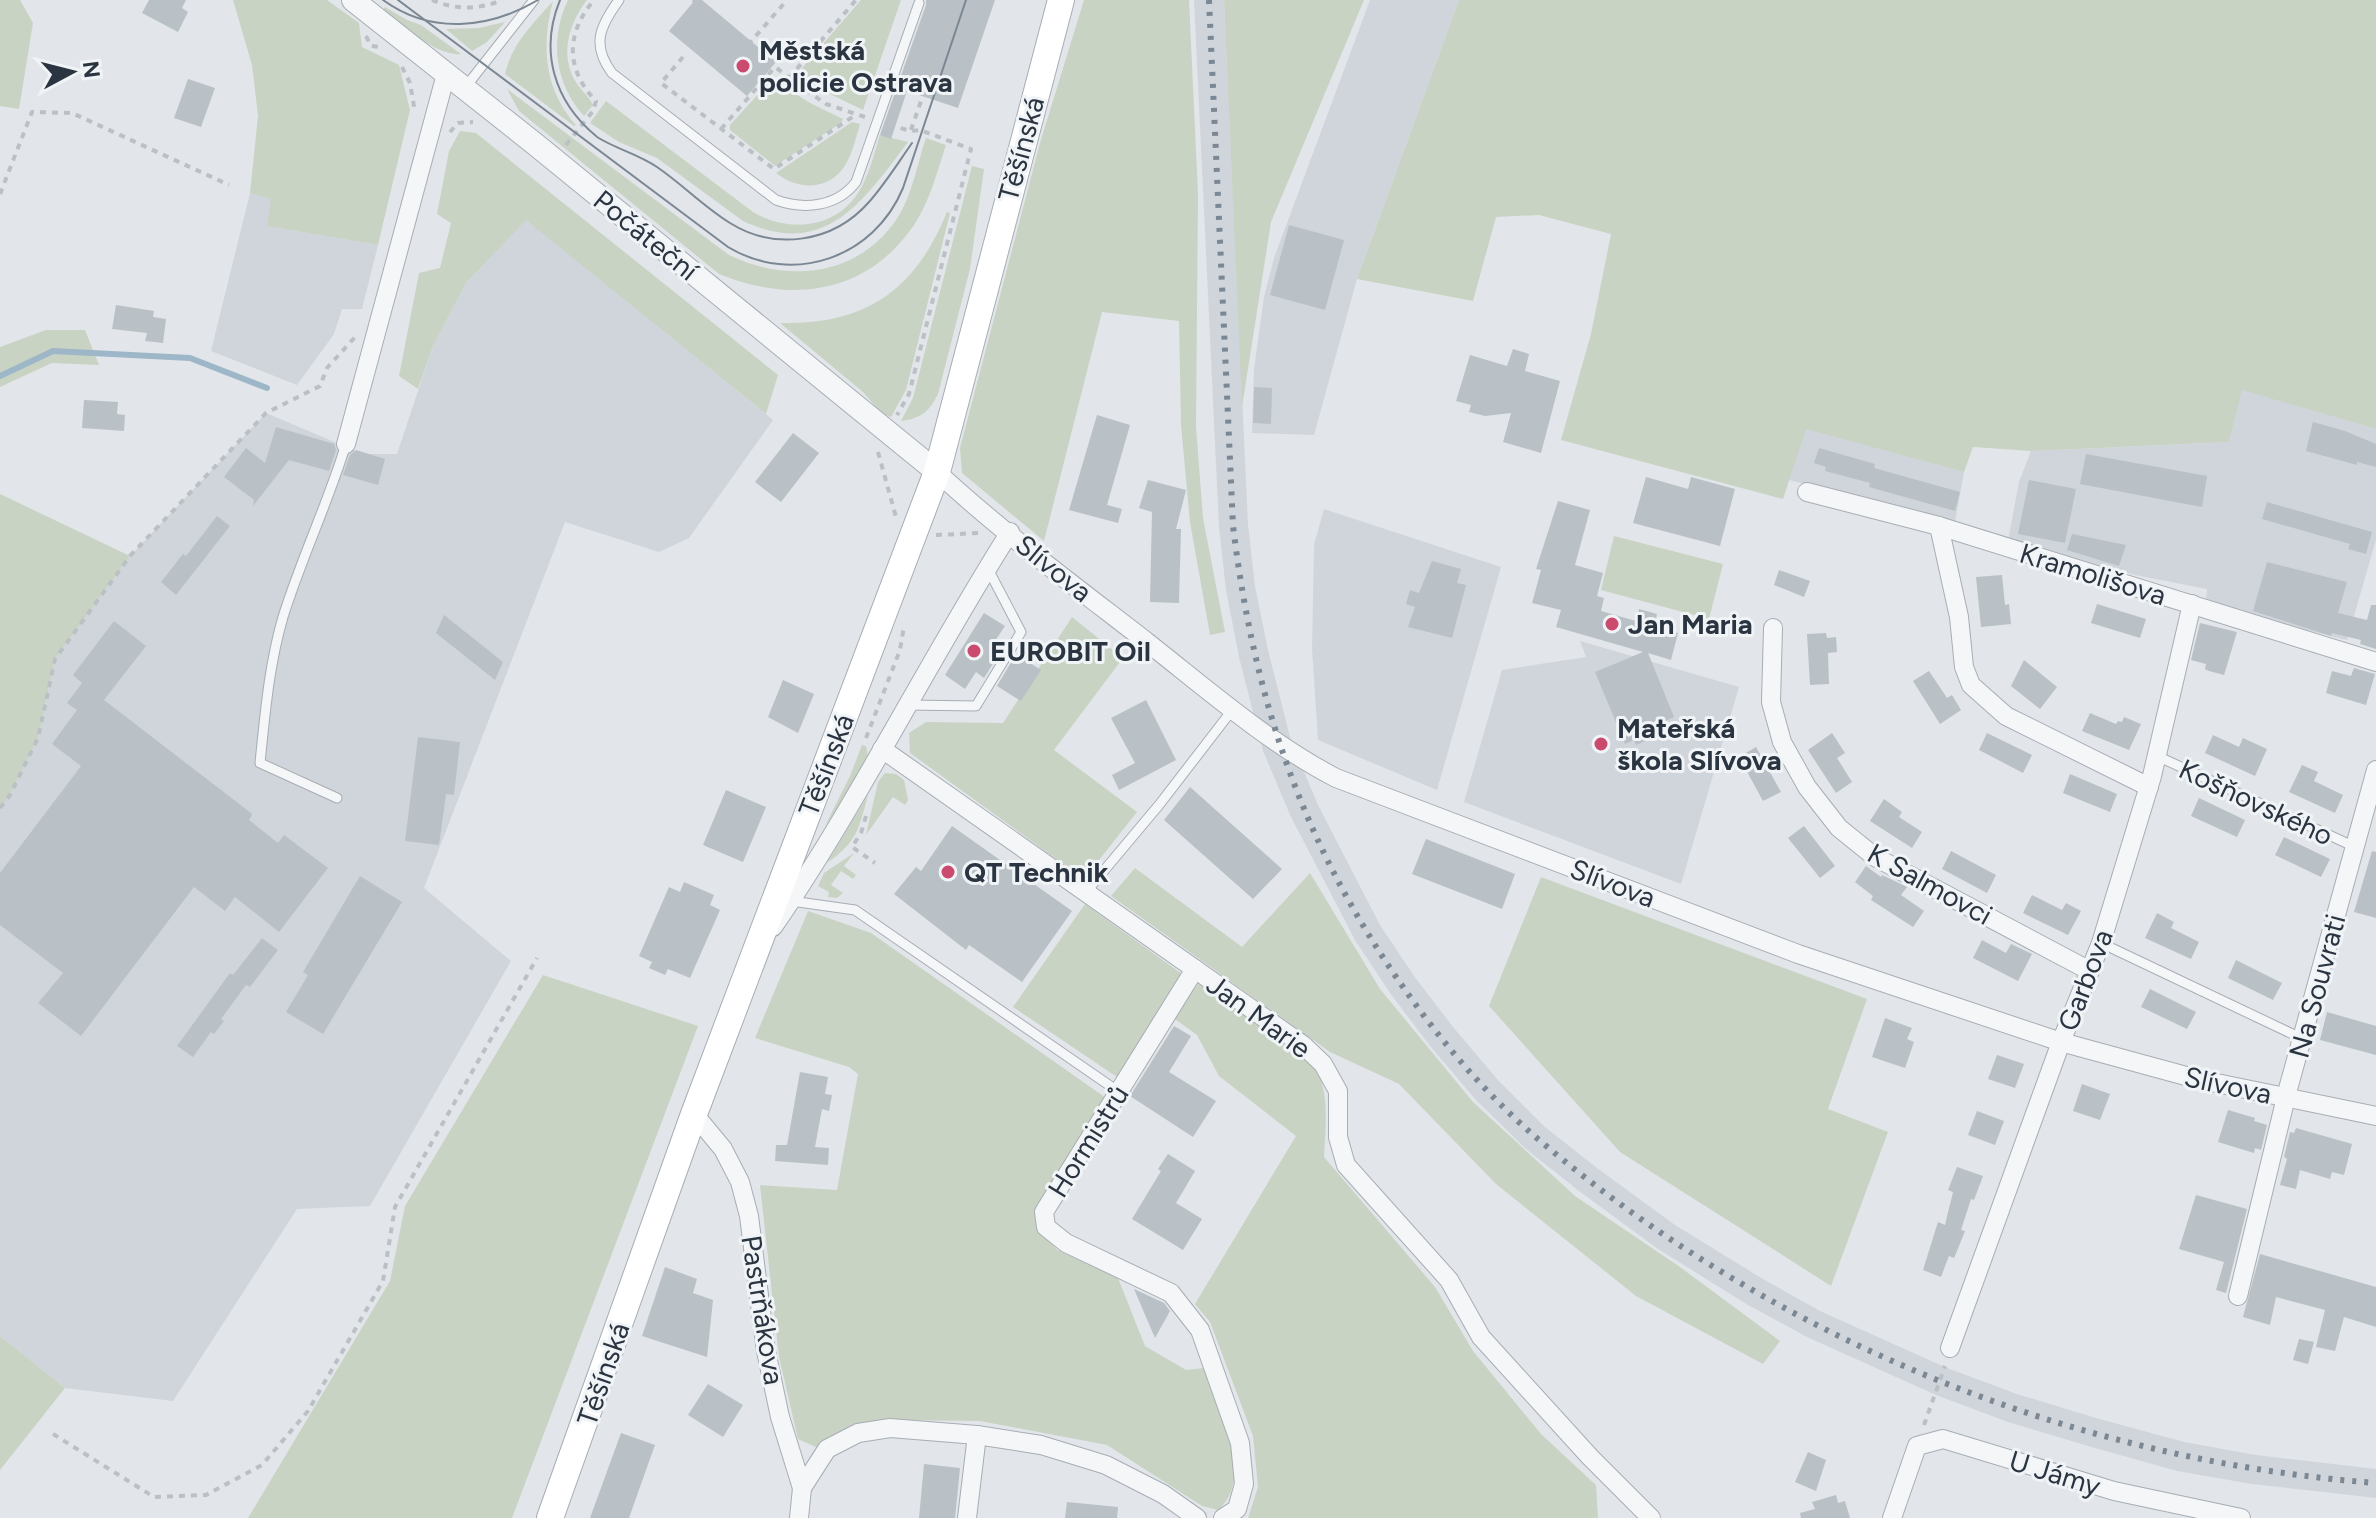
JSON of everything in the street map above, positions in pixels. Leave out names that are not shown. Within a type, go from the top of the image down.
[{"type":"main road","name":"Těšínská","points":[[550,1518],[694,1114],[758,949],[784,899],[926,532],[937,472],[1061,0]]},
{"type":"street","name":"Počáteční","points":[[360,5],[937,472]]},
{"type":"street","points":[[346,444],[446,74]]},
{"type":"street","name":"Slívova","points":[[937,472],[1233,709],[1294,754],[1336,778],[1798,954],[2061,1042],[2197,1079],[2376,1116]]},
{"type":"street","name":"Kramolišova","points":[[1807,492],[1939,526],[2376,662]]},
{"type":"street","name":"Košňovského","points":[[1939,526],[1959,617],[1964,667],[1971,685],[2006,716],[2149,787]]},
{"type":"street","points":[[784,899],[882,749],[987,566],[1010,532]]},
{"type":"street","name":"Garbova","points":[[1950,1348],[2061,1042],[2101,943],[2149,787],[2192,604]]},
{"type":"street","name":"K Salmovci","points":[[1773,628],[1771,702],[1782,742],[1807,787],[1839,828],[1875,857],[2090,971]]},
{"type":"street","name":"Jan Marie","points":[[882,749],[1303,1045],[1323,1064],[1338,1091],[1338,1137],[1346,1165],[1449,1280],[1481,1337],[1647,1516]]},
{"type":"street","name":"Na Souvrati","points":[[2238,1296],[2286,1098],[2376,770]]},
{"type":"street","name":"Hormistrů","points":[[1195,969],[1044,1212],[1046,1227],[1066,1243],[1171,1293],[1200,1330],[1240,1443],[1244,1484],[1237,1509],[1223,1518]]},
{"type":"street","name":"Pastrňákova","points":[[694,1114],[723,1149],[740,1182],[749,1216],[766,1351],[780,1417],[802,1488],[799,1518]]},
{"type":"street","points":[[802,1488],[827,1449],[858,1433],[890,1428],[977,1435],[1041,1445],[1106,1465],[1163,1494],[1197,1518]]},
{"type":"street","points":[[967,1518],[977,1435]]},
{"type":"street","name":"U Jámy","points":[[1917,1446],[1943,1439],[2114,1491],[2241,1518]]},
{"type":"street","points":[[1892,1518],[1917,1446]]},
{"type":"lane","points":[[464,89],[534,0]]},
{"type":"lane","points":[[619,0],[606,19],[599,48],[603,61],[612,73],[776,200],[801,206],[830,201],[856,182],[919,3]]},
{"type":"lane","points":[[337,798],[260,763],[271,664],[283,617],[346,444]]},
{"type":"lane","points":[[909,705],[976,706],[1021,632],[987,566]]},
{"type":"lane","points":[[1086,892],[1159,805],[1233,709]]},
{"type":"lane","name":"Košňovského","points":[[2157,756],[2355,847]]},
{"type":"lane","points":[[784,899],[855,910],[1119,1092]]},
{"type":"lane","points":[[2101,943],[2303,1039]]},
{"type":"path","points":[[432,0],[458,8],[487,7],[502,0]]},
{"type":"path","points":[[555,160],[593,111],[596,101],[575,73],[572,47],[580,17],[594,0]]},
{"type":"path","points":[[693,0],[826,104],[911,131],[920,130],[971,149],[909,394]]},
{"type":"path","points":[[748,45],[787,0]]},
{"type":"path","points":[[789,78],[856,0]]},
{"type":"path","points":[[911,131],[956,0]]},
{"type":"path","points":[[360,5],[366,37],[371,46],[390,50]]},
{"type":"path","points":[[683,57],[661,83],[774,169],[857,114]]},
{"type":"path","points":[[400,62],[410,83],[416,118]]},
{"type":"path","points":[[721,129],[775,67]]},
{"type":"path","points":[[0,194],[32,112],[72,113],[229,185]]},
{"type":"path","points":[[446,136],[458,123],[478,122]]},
{"type":"path","points":[[0,808],[10,795],[38,738],[55,659],[130,556],[266,413],[320,386],[327,368],[356,335],[360,325]]},
{"type":"path","points":[[875,442],[897,521],[926,532]]},
{"type":"path","points":[[53,1434],[154,1497],[206,1495],[262,1465],[308,1411],[383,1281],[395,1207],[537,958]]},
{"type":"path","points":[[1917,1446],[1950,1348]]},
{"type":"shaded area","points":[[1194,0],[1224,0],[1248,525],[1255,586],[1268,650],[1291,741],[1318,805],[1380,925],[1453,1027],[1498,1080],[1545,1127],[1597,1168],[1675,1225],[1820,1311],[1947,1368],[2096,1418],[2184,1442],[2256,1455],[2376,1469],[2376,1498],[2252,1484],[2177,1471],[2088,1446],[2008,1422],[1936,1395],[1807,1337],[1748,1305],[1658,1249],[1579,1191],[1526,1149],[1476,1100],[1430,1046],[1355,940],[1291,817],[1263,751],[1239,657],[1226,590],[1219,527]]},
{"type":"shaded area","points":[[1370,0],[1459,0],[1357,279],[1314,435],[1252,433],[1254,369],[1264,297],[1274,258]]},
{"type":"shaded area","points":[[250,193],[272,199],[268,226],[378,245],[362,309],[342,309],[334,334],[297,385],[211,351]]},
{"type":"shaded area","points":[[526,219],[773,420],[689,538],[659,552],[565,522],[424,888],[511,961],[370,1206],[297,1209],[173,1401],[65,1388],[0,1336],[0,808],[10,795],[38,738],[55,659],[130,556],[266,413],[363,454],[397,454],[433,346],[466,283]]},
{"type":"shaded area","points":[[2241,389],[2376,429],[2376,540],[2347,640],[2251,616],[2206,600],[2207,589],[2135,575],[2008,541],[2019,482],[2031,451],[2229,442]]},
{"type":"shaded area","points":[[1805,428],[1964,472],[1955,522],[1789,480]]},
{"type":"shaded area","points":[[1324,509],[1501,567],[1437,790],[1318,740],[1312,649],[1314,545]]},
{"type":"shaded area","name":"Mateřská škola Slívova","points":[[1580,641],[1739,687],[1681,884],[1464,802],[1502,670],[1586,657]]},
{"type":"green space","points":[[0,0],[20,0],[33,23],[19,109],[0,106]]},
{"type":"green space","points":[[233,0],[327,0],[359,23],[362,47],[399,65],[410,110],[378,245],[267,226],[271,199],[250,193],[258,116],[252,65]]},
{"type":"green space","points":[[568,0],[587,0],[576,18],[567,48],[574,79],[593,105],[584,116],[567,90],[558,61],[558,30]]},
{"type":"green space","points":[[861,0],[901,0],[863,110],[799,79],[797,74]]},
{"type":"green space","points":[[1084,0],[1189,0],[1198,194],[1196,427],[1203,518],[1225,632],[1210,635],[1190,522],[1181,425],[1179,321],[1102,312],[1044,541],[962,473],[960,448],[1040,143]]},
{"type":"green space","points":[[1224,0],[1364,0],[1271,222],[1242,407]]},
{"type":"green space","points":[[1459,0],[2376,0],[2376,429],[2242,390],[2229,442],[2031,451],[1973,447],[1964,472],[1806,429],[1783,499],[1561,440],[1591,334],[1611,234],[1539,215],[1496,217],[1473,301],[1357,279]]},
{"type":"green space","points":[[553,1],[547,34],[548,66],[557,97],[574,126],[505,74],[518,43]]},
{"type":"green space","points":[[385,7],[421,25],[461,54],[452,54],[431,45],[383,10]]},
{"type":"green space","points":[[505,22],[487,42],[472,51],[446,29],[479,28]]},
{"type":"green space","points":[[772,79],[843,119],[775,166],[730,130],[730,125]]},
{"type":"green space","points":[[507,89],[729,255],[774,269],[820,269],[841,264],[862,253],[880,239],[902,211],[926,138],[946,145],[920,216],[895,248],[874,266],[851,279],[826,287],[774,289],[719,274],[519,111]]},
{"type":"green space","points":[[606,101],[753,212],[780,223],[809,224],[836,214],[848,205],[862,186],[880,135],[908,142],[858,203],[840,218],[820,228],[798,233],[772,231],[743,221],[657,158],[619,142],[590,123]]},
{"type":"green space","points":[[852,122],[860,124],[852,152],[844,167],[830,180],[803,185],[776,173]]},
{"type":"green space","points":[[460,131],[476,133],[778,375],[766,414],[526,220],[466,283],[433,346],[418,389],[399,376],[419,273],[440,268],[451,223],[437,214],[449,151]]},
{"type":"green space","points":[[972,166],[984,169],[970,269],[938,394],[924,413],[901,421],[913,398]]},
{"type":"green space","points":[[947,212],[950,213],[906,390],[891,417],[881,413],[863,392],[780,323],[837,318],[862,310],[883,298],[903,282],[919,263]]},
{"type":"green space","points":[[46,330],[85,330],[99,365],[52,363],[0,387],[0,347]]},
{"type":"green space","points":[[0,494],[130,556],[55,659],[38,738],[10,795],[0,808]]},
{"type":"green space","points":[[1614,536],[1723,564],[1709,619],[1601,590]]},
{"type":"green space","points":[[1072,617],[1123,658],[1054,750],[1137,812],[1084,879],[910,753],[909,733],[926,722],[1003,723]]},
{"type":"green space","points":[[862,745],[866,746],[869,761],[825,826],[850,776]]},
{"type":"green space","points":[[885,773],[896,774],[904,780],[908,800],[905,805],[893,797],[866,835],[878,782]]},
{"type":"green space","points":[[868,795],[851,841],[827,863]]},
{"type":"green space","points":[[854,853],[844,866],[856,875],[853,879],[841,871],[831,885],[843,893],[837,898],[828,897],[829,892],[818,886],[824,873]]},
{"type":"green space","points":[[1135,868],[1242,947],[1310,873],[1380,989],[1473,1102],[1575,1196],[1680,1267],[1780,1341],[1763,1364],[1636,1296],[1496,1184],[1399,1084],[1330,1052],[1111,896]]},
{"type":"green space","points":[[1541,877],[1867,999],[1828,1109],[1888,1132],[1831,1286],[1620,1152],[1489,1006]]},
{"type":"green space","points":[[1085,904],[1182,974],[1117,1077],[1013,1007]]},
{"type":"green space","points":[[808,911],[871,933],[1106,1098],[1038,1229],[1057,1250],[1118,1278],[1145,1346],[1186,1370],[1204,1368],[1225,1422],[1234,1461],[1234,1480],[1229,1496],[1218,1510],[1202,1506],[1107,1445],[980,1421],[889,1420],[850,1426],[816,1447],[798,1439],[779,1357],[760,1185],[837,1190],[858,1074],[849,1067],[755,1038]]},
{"type":"green space","points":[[543,975],[698,1026],[512,1518],[248,1518],[390,1281],[405,1206]]},
{"type":"green space","points":[[1199,983],[1284,1042],[1313,1067],[1320,1077],[1325,1096],[1324,1157],[1435,1287],[1473,1351],[1541,1434],[1596,1485],[1598,1518],[1248,1518],[1258,1487],[1253,1436],[1210,1322],[1195,1304],[1296,1136],[1219,1076],[1197,1035],[1172,1017]]},
{"type":"green space","points":[[0,1336],[65,1388],[0,1470]]},
{"type":"building","points":[[149,0],[186,0],[182,8],[188,12],[178,32],[142,13]]},
{"type":"building","points":[[695,0],[702,0],[776,62],[747,96],[669,31]]},
{"type":"building","points":[[926,0],[995,0],[958,108],[907,91],[891,139],[880,135]]},
{"type":"building","points":[[188,79],[215,88],[201,127],[174,118]]},
{"type":"building","points":[[1289,225],[1344,240],[1325,310],[1270,295]]},
{"type":"building","points":[[116,305],[154,311],[153,317],[166,319],[163,343],[145,341],[147,333],[112,329]]},
{"type":"building","points":[[1513,349],[1529,354],[1525,371],[1560,381],[1541,453],[1503,442],[1511,413],[1485,416],[1469,412],[1471,405],[1456,401],[1470,355],[1507,366]]},
{"type":"building","points":[[1254,387],[1272,388],[1271,424],[1253,423]]},
{"type":"building","points":[[84,400],[118,402],[117,414],[125,415],[124,431],[82,428]]},
{"type":"building","points":[[1097,415],[1130,425],[1107,505],[1122,509],[1118,523],[1069,510]]},
{"type":"building","points":[[2313,422],[2376,444],[2376,467],[2306,451]]},
{"type":"building","points":[[276,427],[334,444],[336,450],[329,471],[289,460],[253,506],[254,500],[224,477],[246,448],[265,463]]},
{"type":"building","points":[[793,433],[819,453],[781,502],[755,482]]},
{"type":"building","points":[[1819,448],[1875,464],[1874,468],[1960,492],[1955,511],[1825,471],[1826,467],[1814,463]]},
{"type":"building","points":[[356,450],[385,459],[378,485],[343,475],[350,455]]},
{"type":"building","points":[[2086,454],[2207,476],[2202,507],[2080,484]]},
{"type":"building","points":[[1646,477],[1688,489],[1691,477],[1735,489],[1720,546],[1633,523]]},
{"type":"building","points":[[1148,480],[1186,490],[1176,529],[1181,529],[1179,603],[1150,602],[1152,512],[1139,508]]},
{"type":"building","points":[[2029,480],[2076,489],[2065,543],[2018,534]]},
{"type":"building","points":[[1558,501],[1590,510],[1575,565],[1603,573],[1597,596],[1604,598],[1601,611],[1636,621],[1639,609],[1657,614],[1654,626],[1678,633],[1671,660],[1648,653],[1674,717],[1654,726],[1655,737],[1636,745],[1634,740],[1625,744],[1595,672],[1643,652],[1556,627],[1561,610],[1532,603],[1541,570],[1536,569]]},
{"type":"building","points":[[2267,502],[2372,532],[2366,554],[2348,549],[2350,544],[2262,519]]},
{"type":"building","points":[[217,516],[230,526],[176,595],[161,582]]},
{"type":"building","points":[[2072,534],[2126,545],[2119,566],[2067,550]]},
{"type":"building","points":[[1432,561],[1461,569],[1457,583],[1466,585],[1452,638],[1408,627],[1415,607],[1406,604],[1410,590],[1419,593]]},
{"type":"building","points":[[2267,562],[2347,582],[2338,613],[2367,620],[2371,605],[2376,605],[2376,649],[2360,644],[2361,640],[2332,633],[2331,636],[2253,611]]},
{"type":"building","points":[[1779,570],[1810,581],[1804,597],[1774,585]]},
{"type":"building","points":[[2002,575],[2005,605],[2009,604],[2011,624],[1981,627],[1976,577]]},
{"type":"building","points":[[2097,604],[2146,619],[2140,638],[2091,623]]},
{"type":"building","points":[[984,613],[1005,626],[995,641],[1004,646],[984,678],[976,672],[965,689],[945,675]]},
{"type":"building","points":[[444,615],[503,662],[495,680],[436,633]]},
{"type":"building","points":[[114,621],[146,646],[104,700],[251,813],[249,820],[278,843],[284,835],[328,868],[279,932],[235,897],[225,911],[194,887],[81,1036],[38,1003],[63,973],[0,925],[0,873],[81,766],[52,744],[77,710],[67,703],[82,683],[73,675]]},
{"type":"building","points":[[2200,623],[2237,632],[2224,675],[2205,669],[2206,664],[2191,660]]},
{"type":"building","points":[[1826,633],[1827,638],[1836,637],[1837,652],[1828,653],[1829,684],[1810,685],[1807,634]]},
{"type":"building","points":[[1016,654],[1041,670],[1021,701],[997,686]]},
{"type":"building","points":[[2024,660],[2057,687],[2040,709],[2011,686]]},
{"type":"building","points":[[2354,668],[2375,674],[2366,705],[2326,693],[2332,671],[2351,676]]},
{"type":"building","points":[[1929,671],[1947,698],[1952,695],[1961,710],[1940,724],[1913,681]]},
{"type":"building","points":[[783,680],[814,694],[798,733],[768,717]]},
{"type":"building","points":[[1146,700],[1176,760],[1119,790],[1112,775],[1135,763],[1111,718]]},
{"type":"building","points":[[2090,713],[2116,724],[2122,722],[2124,717],[2141,724],[2129,750],[2082,731]]},
{"type":"building","points":[[1832,733],[1845,753],[1837,758],[1852,782],[1836,793],[1808,750]]},
{"type":"building","points":[[1987,733],[2032,755],[2023,773],[1979,750]]},
{"type":"building","points":[[2213,735],[2239,747],[2243,738],[2267,749],[2255,776],[2205,753]]},
{"type":"building","points":[[418,737],[460,742],[454,795],[446,794],[439,845],[405,841]]},
{"type":"building","points":[[1756,747],[1781,792],[1763,801],[1739,757]]},
{"type":"building","points":[[2302,765],[2318,772],[2314,781],[2343,795],[2335,813],[2289,792]]},
{"type":"building","points":[[2070,774],[2117,794],[2110,812],[2063,793]]},
{"type":"building","points":[[1190,787],[1282,869],[1253,899],[1164,820]]},
{"type":"building","points":[[726,790],[766,807],[743,862],[703,845]]},
{"type":"building","points":[[2199,798],[2245,820],[2237,837],[2191,816]]},
{"type":"building","points":[[1884,799],[1902,812],[1899,817],[1922,832],[1912,848],[1870,821]]},
{"type":"building","points":[[952,826],[1072,911],[1022,982],[969,945],[966,950],[894,894],[916,867],[921,871]]},
{"type":"building","points":[[1804,826],[1835,866],[1820,878],[1788,838]]},
{"type":"building","points":[[2284,837],[2330,859],[2321,877],[2275,855]]},
{"type":"building","points":[[1426,839],[1515,874],[1502,909],[1412,874]]},
{"type":"building","points":[[1951,851],[1996,875],[1987,893],[1942,869]]},
{"type":"building","points":[[2372,851],[2376,852],[2376,918],[2354,912]]},
{"type":"building","points":[[1866,866],[1881,877],[1907,887],[1901,895],[1924,911],[1913,927],[1871,900],[1873,896],[1855,882]]},
{"type":"building","points":[[360,876],[402,902],[323,1034],[286,1012],[308,975],[303,972]]},
{"type":"building","points":[[684,882],[714,895],[710,905],[720,910],[690,978],[668,969],[665,975],[649,968],[652,962],[639,956],[669,887],[680,892]]},
{"type":"building","points":[[2032,895],[2062,910],[2066,903],[2081,911],[2068,935],[2023,913]]},
{"type":"building","points":[[2157,913],[2174,922],[2171,928],[2199,942],[2191,959],[2145,938]]},
{"type":"building","points":[[262,938],[278,950],[250,987],[246,985],[221,1019],[224,1021],[214,1034],[211,1032],[193,1057],[177,1046],[230,973],[233,975]]},
{"type":"building","points":[[1982,940],[2006,953],[2011,944],[2032,954],[2018,981],[1973,958]]},
{"type":"building","points":[[2236,960],[2282,983],[2273,1000],[2228,978]]},
{"type":"building","points":[[2150,989],[2196,1012],[2187,1029],[2141,1007]]},
{"type":"building","points":[[2327,1012],[2376,1026],[2376,1055],[2320,1040]]},
{"type":"building","points":[[1885,1018],[1912,1028],[1907,1039],[1914,1042],[1905,1068],[1872,1057]]},
{"type":"building","points":[[1174,1026],[1191,1036],[1169,1072],[1216,1101],[1193,1137],[1130,1096]]},
{"type":"building","points":[[1997,1055],[2024,1064],[2015,1088],[1988,1079]]},
{"type":"building","points":[[800,1072],[828,1077],[825,1094],[832,1095],[829,1111],[822,1109],[815,1147],[829,1148],[828,1165],[775,1161],[776,1145],[787,1145]]},
{"type":"building","points":[[2082,1084],[2110,1094],[2100,1120],[2073,1111]]},
{"type":"building","points":[[2228,1110],[2267,1125],[2261,1150],[2255,1148],[2254,1153],[2218,1142]]},
{"type":"building","points":[[1977,1111],[2004,1121],[1995,1145],[1968,1135]]},
{"type":"building","points":[[2296,1128],[2352,1144],[2344,1175],[2332,1172],[2330,1179],[2300,1170],[2296,1189],[2280,1185],[2290,1132],[2294,1133]]},
{"type":"building","points":[[1168,1154],[1195,1171],[1176,1203],[1202,1219],[1183,1250],[1132,1219]]},
{"type":"building","points":[[1957,1167],[1983,1176],[1974,1200],[1971,1199],[1959,1246],[1954,1258],[1949,1256],[1941,1277],[1923,1270],[1938,1222],[1945,1225],[1953,1192],[1948,1190]]},
{"type":"building","points":[[2196,1195],[2247,1209],[2226,1293],[2216,1290],[2224,1262],[2179,1249]]},
{"type":"building","points":[[2260,1254],[2376,1287],[2376,1327],[2344,1317],[2335,1351],[2316,1347],[2325,1310],[2276,1297],[2270,1325],[2243,1317]]},
{"type":"building","points":[[665,1267],[697,1279],[693,1293],[713,1300],[707,1357],[642,1336]]},
{"type":"building","points":[[1134,1289],[1164,1303],[1170,1311],[1155,1338]]},
{"type":"building","points":[[2299,1339],[2314,1342],[2308,1364],[2293,1360]]},
{"type":"building","points":[[708,1384],[743,1405],[723,1437],[688,1415]]},
{"type":"building","points":[[621,1433],[655,1445],[629,1518],[590,1518]]},
{"type":"building","points":[[1808,1452],[1826,1460],[1816,1491],[1795,1482]]},
{"type":"building","points":[[924,1464],[960,1468],[955,1518],[919,1518]]},
{"type":"building","points":[[1836,1495],[1838,1503],[1845,1501],[1850,1518],[1801,1518],[1800,1513],[1815,1509],[1812,1502]]},
{"type":"building","points":[[1067,1502],[1118,1507],[1117,1518],[1065,1518]]},
{"type":"waterway","points":[[0,376],[53,351],[190,358],[267,388]]},
{"type":"tram line","points":[[383,0],[421,19],[460,24],[500,17],[538,0]]},
{"type":"tram line","points":[[398,0],[728,247],[753,259],[779,264],[804,264],[852,248],[873,232],[890,212],[903,188],[966,0]]},
{"type":"tram line","points":[[560,0],[551,38],[554,74],[570,107],[596,136]]},
{"type":"tram line","points":[[597,137],[657,167],[730,223],[747,232],[784,239],[821,234],[855,216],[880,188],[912,143]]},
{"type":"railway","points":[[1209,0],[1233,526],[1251,634],[1278,736],[1316,835],[1367,932],[1445,1042],[1513,1117],[1628,1210],[1724,1273],[1825,1329],[1930,1377],[2038,1417],[2149,1448],[2262,1470],[2376,1483]]},
{"type":"place","name":"Městská policie Ostrava","points":[[743,66]]},
{"type":"place","name":"Jan Maria","points":[[1612,624]]},
{"type":"place","name":"EUROBIT Oil","points":[[974,651]]},
{"type":"place","name":"Mateřská škola Slívova","points":[[1601,744]]},
{"type":"place","name":"QT Technik","points":[[948,872]]}]
